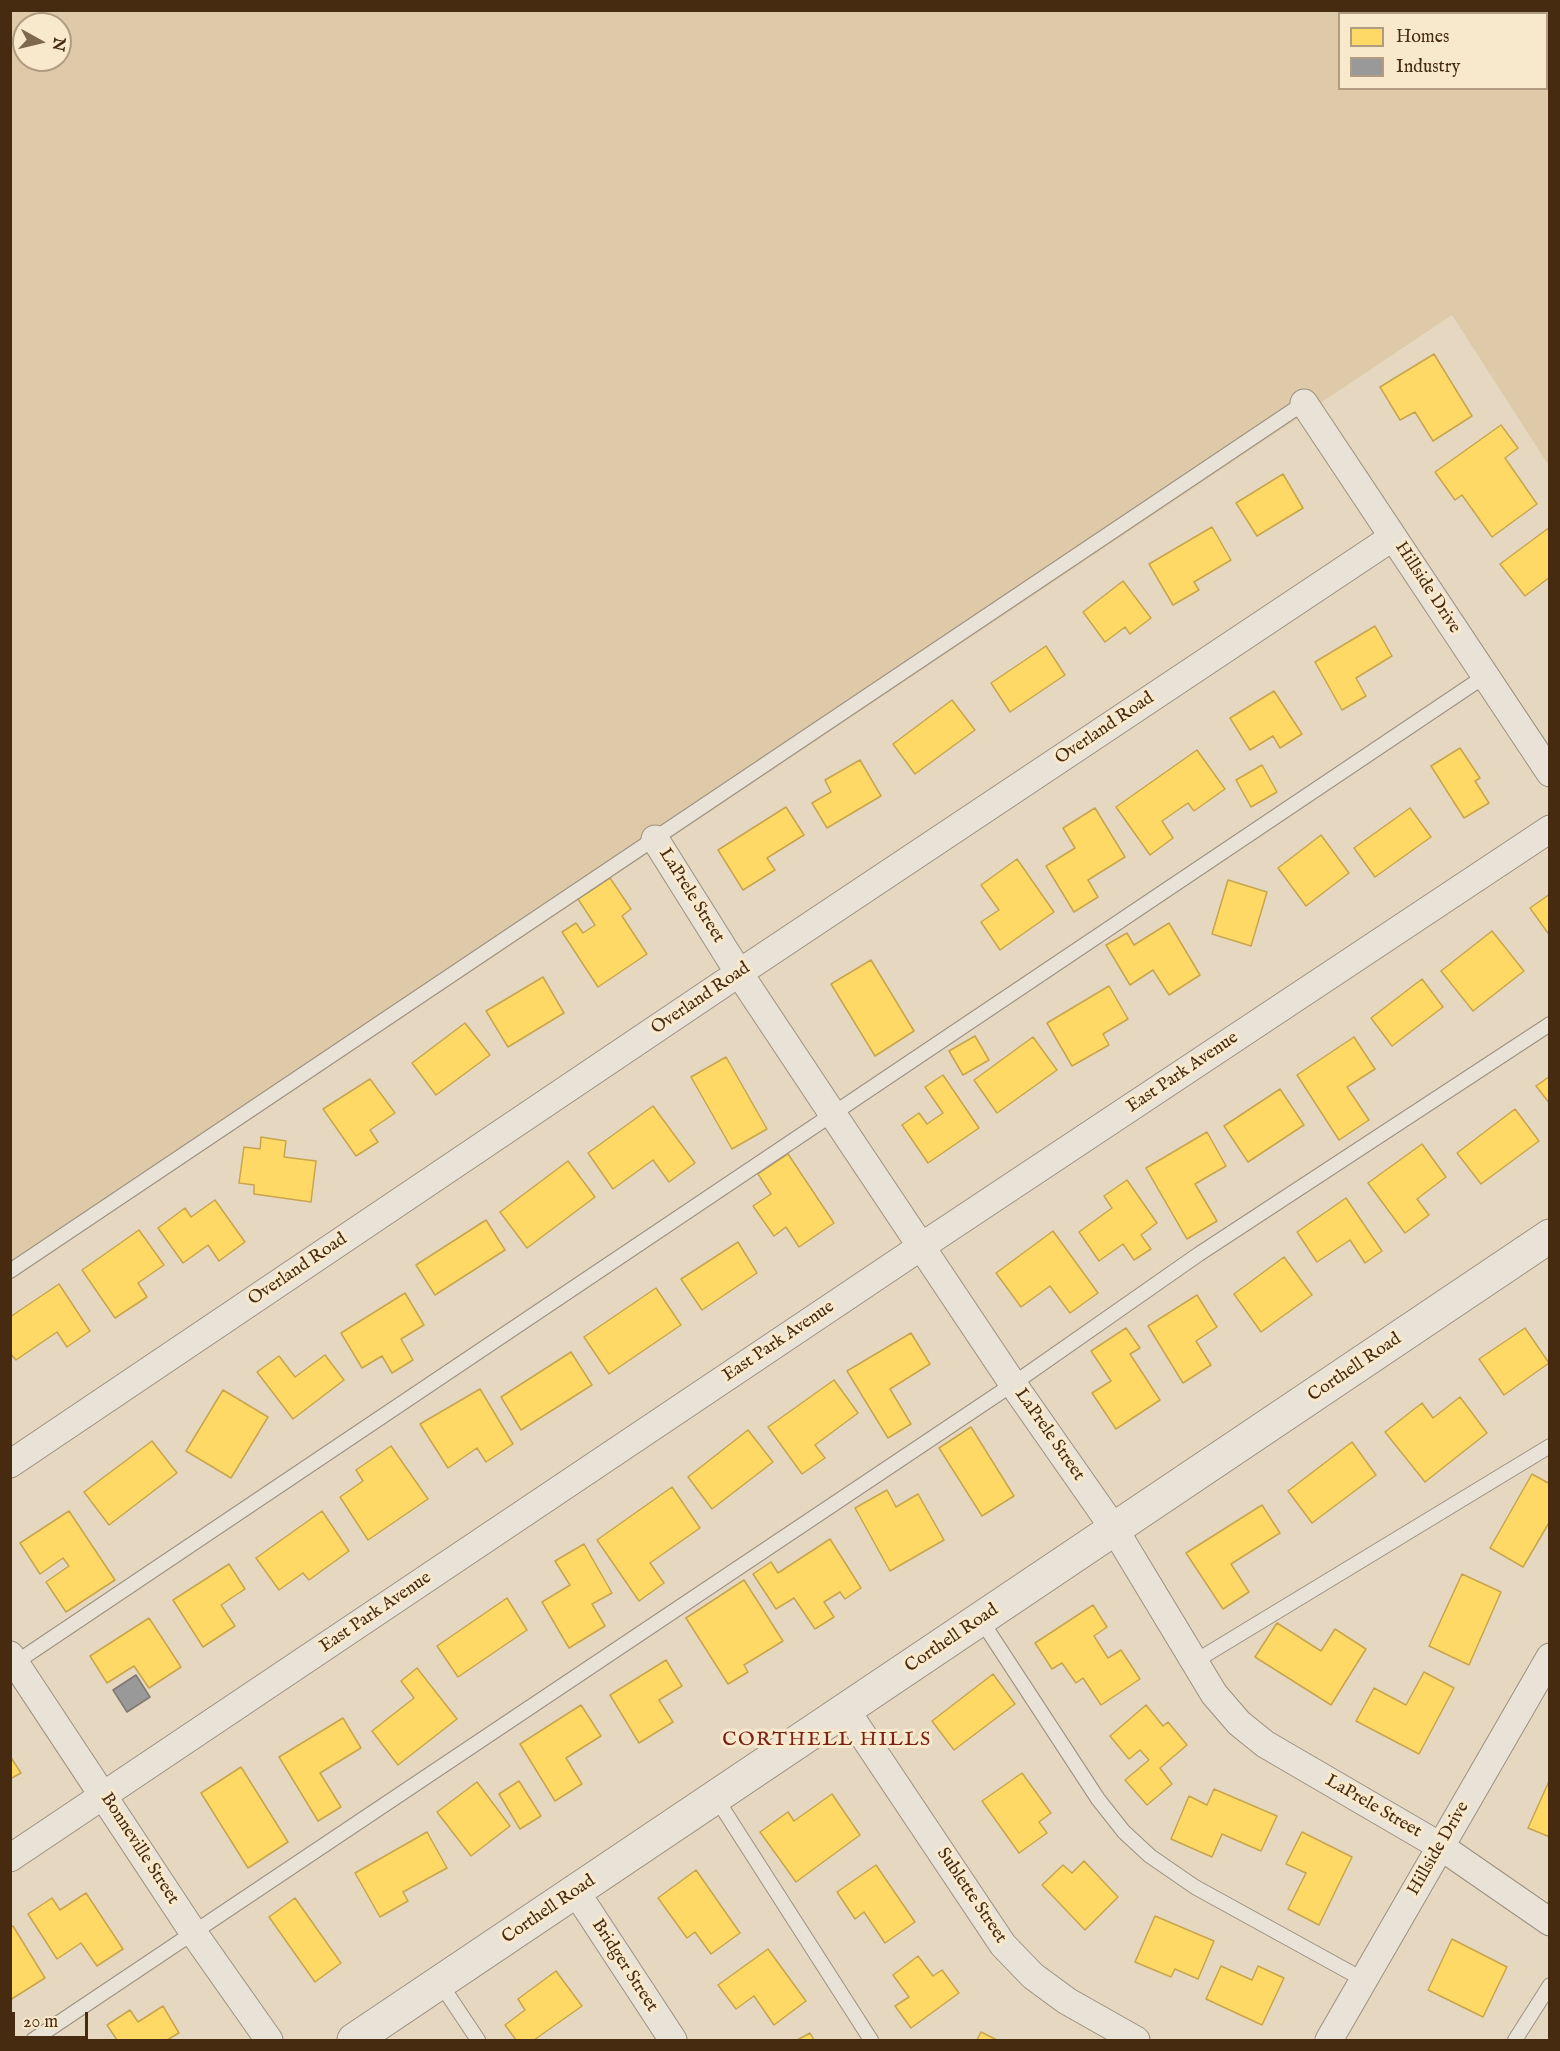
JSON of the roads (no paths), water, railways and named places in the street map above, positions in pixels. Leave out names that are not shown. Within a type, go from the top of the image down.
[{"type":"street","name":"Hillside Drive","points":[[1304,403],[1550,773]]},
{"type":"street","name":"Overland Road","points":[[10,1464],[1393,537]]},
{"type":"street","name":"East Park Avenue","points":[[10,1858],[922,1246],[1550,829]]},
{"type":"street","name":"LaPrele Street","points":[[655,839],[832,1113],[1013,1384],[1115,1530],[1194,1662],[1233,1716],[1265,1744],[1440,1846],[1550,1922]]},
{"type":"street","name":"Corthell Road","points":[[354,2040],[1550,1236]]},
{"type":"street","name":"Hillside Drive","points":[[1329,2040],[1550,1657]]},
{"type":"street","name":"Bonneville Street","points":[[12,1661],[193,1932],[269,2040]]},
{"type":"street","name":"Sublette Street","points":[[846,1710],[1003,1946],[1033,1976],[1067,2001],[1136,2040]]},
{"type":"street","name":"Bridger Street","points":[[576,1892],[673,2040]]},
{"type":"lane","points":[[10,1271],[1304,403]]},
{"type":"lane","points":[[12,1661],[1485,676]]},
{"type":"lane","points":[[33,2040],[1013,1384],[1199,1254],[1550,1024]]},
{"type":"lane","points":[[1194,1662],[1550,1446]]},
{"type":"lane","points":[[981,1620],[1098,1799],[1124,1832],[1150,1856],[1195,1887],[1364,1980]]},
{"type":"lane","points":[[716,1798],[871,2040]]},
{"type":"lane","points":[[440,1983],[478,2040]]},
{"type":"lane","points":[[1515,2040],[1550,1985]]},
{"type":"district","name":"CORTHELL HILLS","points":[[827,1741]]}]
